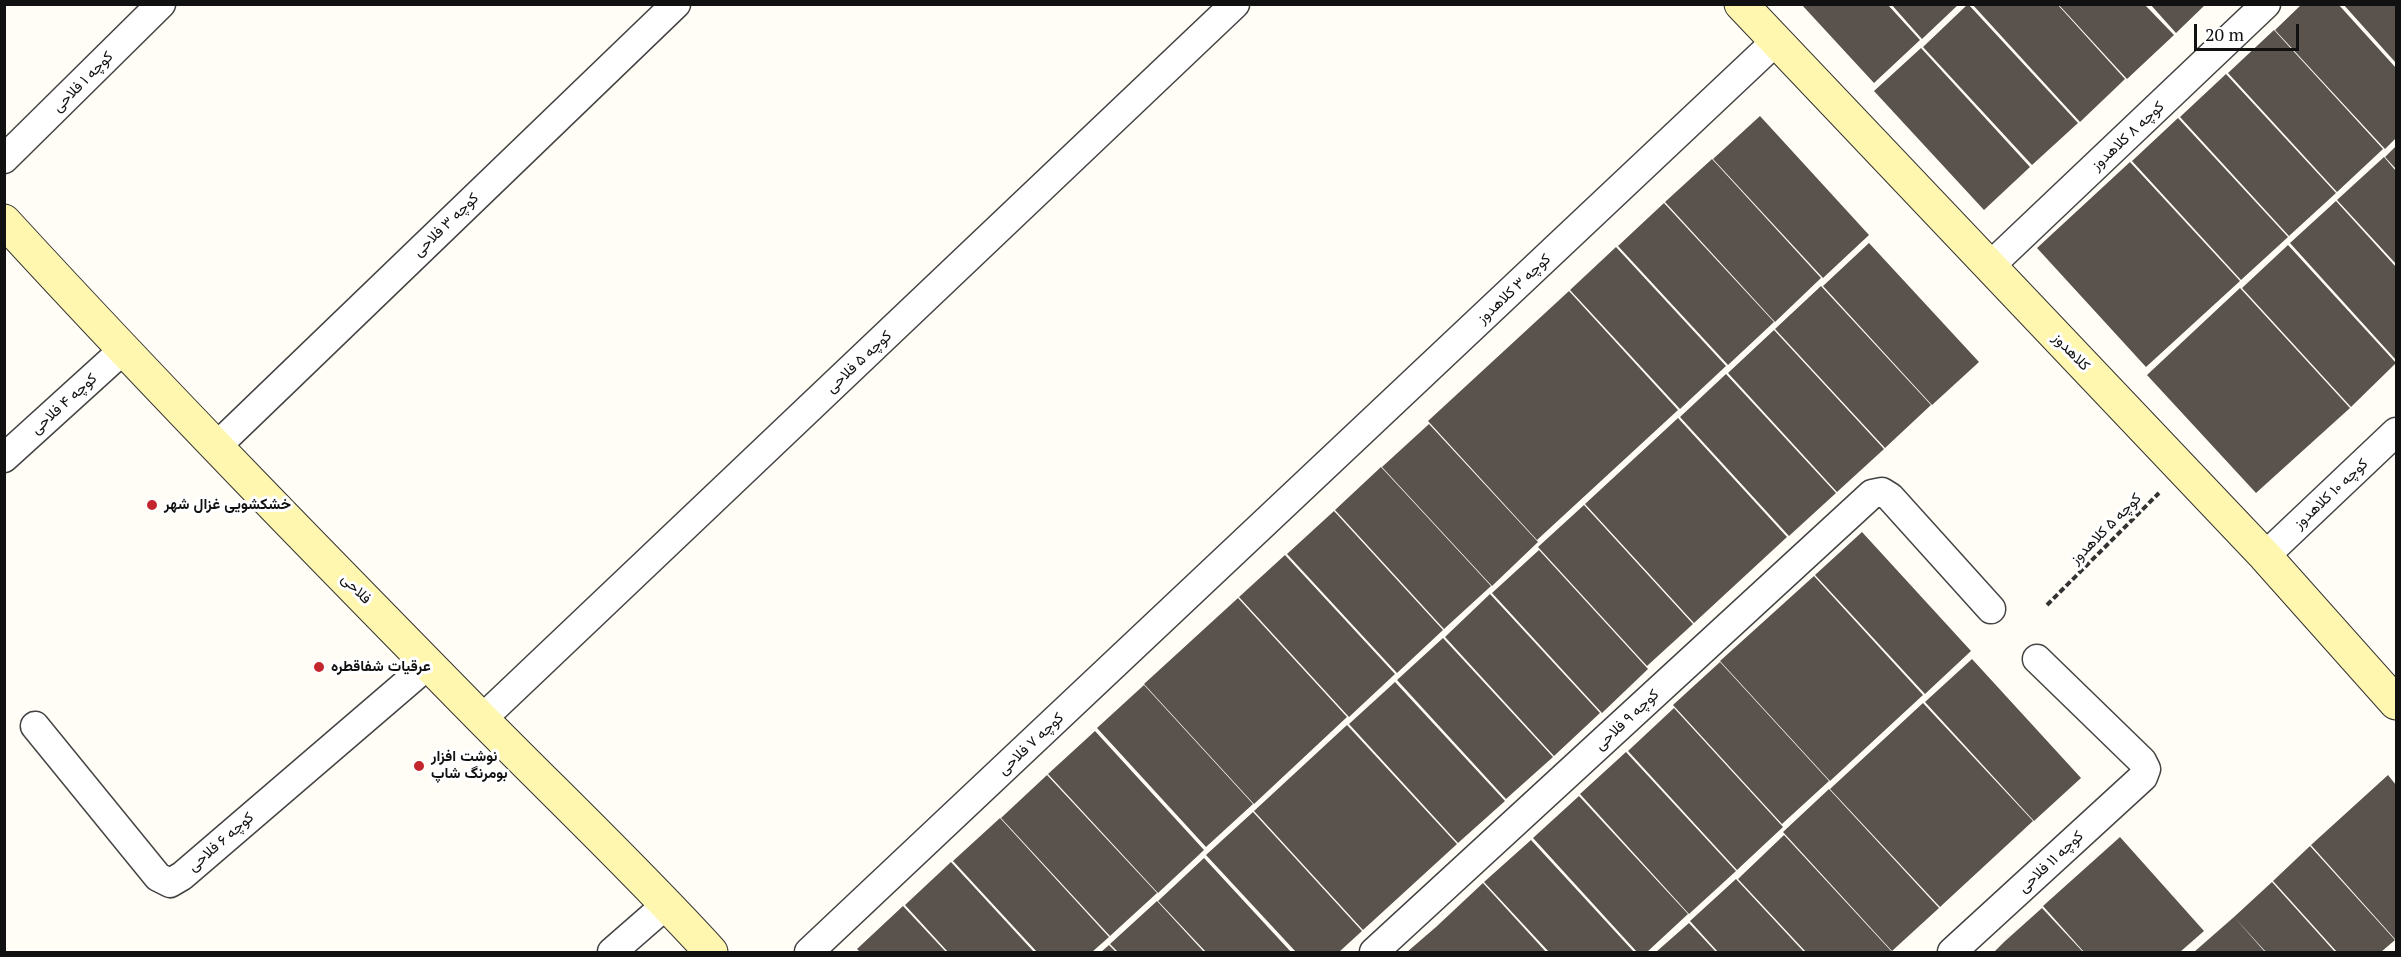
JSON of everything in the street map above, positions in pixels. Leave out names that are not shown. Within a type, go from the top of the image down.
[{"type":"street","name":"کوچه ۱ فلاحی","points":[[4,159],[161,4]]},
{"type":"street","name":"کوچه ۳ فلاحی","points":[[217,446],[676,4]]},
{"type":"street","name":"کوچه ۵ فلاحی","points":[[482,719],[1235,4]]},
{"type":"street","name":"کلاهدوز","points":[[1741,4],[2265,556],[2397,703]]},
{"type":"street","name":"کوچه ۸ کلاهدوز","points":[[1989,267],[2266,4]]},
{"type":"street","name":"کوچه ۳ کلاهدوز","points":[[1253,536],[1775,42]]},
{"type":"street","name":"فلاحی","points":[[4,221],[123,350],[482,719],[667,904],[711,952]]},
{"type":"street","name":"کوچه ۴ فلاحی","points":[[4,458],[123,350]]},
{"type":"street","name":"کوچه ۱۰ کلاهدوز","points":[[2265,556],[2397,432]]},
{"type":"street","name":"کوچه ۹ فلاحی","points":[[1374,952],[1872,494],[1882,492],[1890,497],[1991,609]]},
{"type":"street","name":"کوچه ۷ فلاحی","points":[[809,952],[1253,536]]},
{"type":"street","name":"کوچه ۱۱ فلاحی","points":[[1952,952],[2143,777],[2146,769],[2142,761],[2037,658]]},
{"type":"street","name":"کوچه ۶ فلاحی","points":[[35,726],[158,877],[170,883],[182,876],[429,664]]},
{"type":"street","points":[[612,952],[667,904]]},
{"type":"path","name":"کوچه ۵ کلاهدوز","points":[[2047,605],[2182,469]]},
{"type":"building","points":[[1891,4],[1959,4],[1922,39]]},
{"type":"building","points":[[1968,4],[2078,123],[2032,165],[1923,47]]},
{"type":"building","points":[[1972,4],[2057,4],[2125,79],[2080,122]]},
{"type":"building","points":[[2150,4],[2206,4],[2176,33]]},
{"type":"building","points":[[2302,4],[2338,4],[2396,68],[2396,138],[2385,149],[2275,30]]},
{"type":"building","points":[[2343,4],[2396,4],[2396,63]]},
{"type":"building","points":[[1802,5],[1888,5],[1920,40],[1874,83]]},
{"type":"building","points":[[2059,5],[2145,5],[2174,35],[2127,79]]},
{"type":"building","points":[[2274,30],[2383,149],[2337,192],[2228,73]]},
{"type":"building","points":[[1921,48],[2030,167],[1984,210],[1874,91]]},
{"type":"building","points":[[2226,74],[2336,193],[2289,236],[2180,117]]},
{"type":"building","points":[[1760,116],[1869,235],[1823,278],[1713,159]]},
{"type":"building","points":[[2178,118],[2288,237],[2241,280],[2132,161]]},
{"type":"building","points":[[2396,146],[2396,169],[2385,157]]},
{"type":"building","points":[[2384,157],[2396,171],[2396,264],[2337,200]]},
{"type":"building","points":[[1712,159],[1821,278],[1775,322],[1665,202]]},
{"type":"building","points":[[2130,162],[2240,281],[2146,367],[2037,248]]},
{"type":"building","points":[[2336,201],[2396,267],[2396,360],[2290,243]]},
{"type":"building","points":[[1664,203],[1774,322],[1728,365],[1618,246]]},
{"type":"building","points":[[1869,243],[1979,362],[1932,405],[1823,286]]},
{"type":"building","points":[[2288,245],[2396,363],[2351,407],[2242,288]]},
{"type":"building","points":[[1616,247],[1726,366],[1680,409],[1570,290]]},
{"type":"building","points":[[1821,286],[1931,405],[1885,448],[1775,329]]},
{"type":"building","points":[[2240,288],[2350,408],[2256,493],[2147,375]]},
{"type":"building","points":[[1569,291],[1678,410],[1537,540],[1428,421]]},
{"type":"building","points":[[1774,330],[1884,449],[1837,492],[1728,373]]},
{"type":"building","points":[[1726,374],[1836,493],[1789,536],[1680,417]]},
{"type":"building","points":[[1678,418],[1787,537],[1694,623],[1585,504]]},
{"type":"building","points":[[1429,424],[1538,542],[1492,586],[1382,467]]},
{"type":"building","points":[[1381,467],[1491,586],[1444,629],[1335,510]]},
{"type":"building","points":[[1584,505],[1693,624],[1647,666],[1538,547]]},
{"type":"building","points":[[1334,511],[1443,630],[1397,673],[1287,554]]},
{"type":"building","points":[[1862,532],[1971,651],[1925,694],[1815,575]]},
{"type":"building","points":[[1539,550],[1648,669],[1602,713],[1492,593]]},
{"type":"building","points":[[1285,555],[1395,674],[1349,717],[1239,597]]},
{"type":"building","points":[[1814,576],[1923,695],[1830,781],[1720,661]]},
{"type":"building","points":[[1490,594],[1600,713],[1554,756],[1445,637]]},
{"type":"building","points":[[1238,598],[1347,717],[1254,804],[1144,684]]},
{"type":"building","points":[[1443,638],[1553,757],[1506,799],[1397,680]]},
{"type":"building","points":[[1972,659],[2081,778],[2034,821],[1925,702]]},
{"type":"building","points":[[1720,662],[1829,781],[1782,824],[1673,705]]},
{"type":"building","points":[[1395,682],[1505,801],[1458,843],[1349,724]]},
{"type":"building","points":[[1144,685],[1253,804],[1206,847],[1097,728]]},
{"type":"building","points":[[1923,703],[2033,821],[1940,907],[1830,789]]},
{"type":"building","points":[[1674,708],[1783,827],[1737,870],[1628,751]]},
{"type":"building","points":[[1347,725],[1457,844],[1363,930],[1254,811]]},
{"type":"building","points":[[1095,731],[1204,850],[1158,893],[1048,774]]},
{"type":"building","points":[[1626,752],[1736,871],[1689,914],[1580,794]]},
{"type":"building","points":[[1047,775],[1157,893],[1110,936],[1001,818]]},
{"type":"building","points":[[2388,775],[2396,785],[2395,939],[2311,845]]},
{"type":"building","points":[[1829,789],[1939,908],[1892,951],[1783,832]]},
{"type":"building","points":[[1579,796],[1688,914],[1647,952],[1637,952],[1533,838]]},
{"type":"building","points":[[1253,812],[1362,931],[1339,952],[1296,952],[1206,855]]},
{"type":"building","points":[[1000,818],[1109,937],[1092,952],[1037,952],[953,861]]},
{"type":"building","points":[[1784,835],[1892,952],[1806,952],[1738,879]]},
{"type":"building","points":[[2120,837],[2204,931],[2180,952],[2084,952],[2043,906]]},
{"type":"building","points":[[1531,840],[1634,952],[1549,952],[1484,882]]},
{"type":"building","points":[[2310,846],[2395,940],[2381,952],[2337,952],[2273,881]]},
{"type":"building","points":[[1204,858],[1291,952],[1206,952],[1158,901]]},
{"type":"building","points":[[951,862],[1034,952],[948,952],[905,905]]},
{"type":"building","points":[[1736,879],[1804,952],[1718,952],[1690,921]]},
{"type":"building","points":[[2272,882],[2335,952],[2266,952],[2234,917]]},
{"type":"building","points":[[1483,883],[1546,952],[1407,952],[1436,927]]},
{"type":"building","points":[[1157,901],[1204,952],[1118,952],[1110,944]]},
{"type":"building","points":[[903,906],[946,952],[860,952],[857,949]]},
{"type":"building","points":[[2042,908],[2083,952],[1994,952],[2004,942]]},
{"type":"building","points":[[2234,917],[2265,952],[2194,952]]},
{"type":"building","points":[[1689,923],[1716,952],[1656,952]]},
{"type":"building","points":[[1109,945],[1116,952],[1101,952]]},
{"type":"place","name":"خشکشویی غزال شهر","points":[[152,505]]},
{"type":"place","name":"عرقیات شفاقطره","points":[[319,667]]},
{"type":"place","name":"نوشت افزار بومرنگ شاپ","points":[[419,766]]}]
